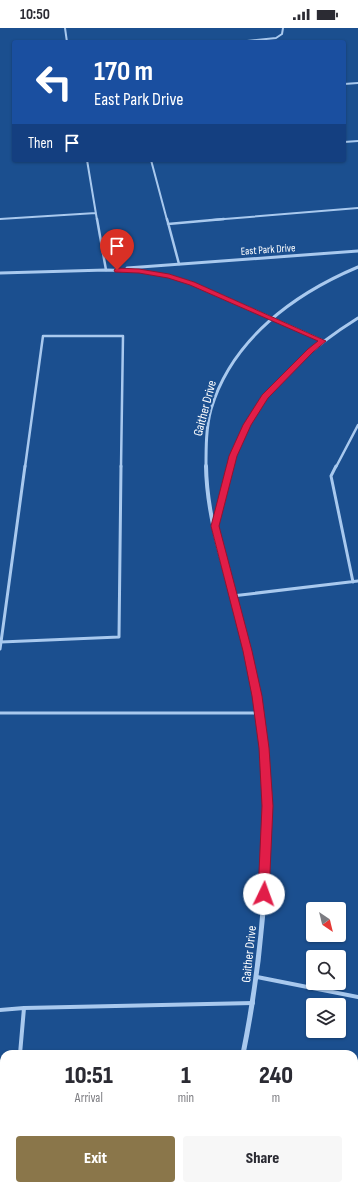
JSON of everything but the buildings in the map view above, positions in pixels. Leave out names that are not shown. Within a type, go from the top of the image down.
[{"type":"street","name":"East Park Drive","points":[[0,273],[106,270],[358,251]]},
{"type":"street","name":"Gaither Drive","points":[[244,1050],[254,1002],[262,936],[268,806],[264,748],[259,713],[247,651],[215,526],[205,470],[206,437],[215,397],[223,377],[244,347],[271,319],[303,294],[332,277],[358,267]]},
{"type":"street","name":"East Park Drive","points":[[106,270],[139,271],[169,276],[192,284],[323,341]]},
{"type":"street","name":"Gaither Drive","points":[[215,526],[233,456],[247,425],[265,397],[310,350],[358,318]]},
{"type":"lane","points":[[65,28],[67,40]]},
{"type":"lane","points":[[257,40],[276,38],[282,34],[283,28]]},
{"type":"lane","points":[[346,84],[358,83]]},
{"type":"lane","points":[[346,142],[358,141]]},
{"type":"lane","points":[[87,162],[106,270]]},
{"type":"lane","points":[[152,162],[179,264]]},
{"type":"lane","points":[[168,224],[358,208]]},
{"type":"lane","points":[[0,220],[96,213]]},
{"type":"lane","points":[[0,649],[43,336],[123,336],[119,637],[1,642]]},
{"type":"lane","points":[[354,582],[331,476],[358,425]]},
{"type":"lane","points":[[232,596],[358,581]]},
{"type":"lane","points":[[0,713],[259,713]]},
{"type":"lane","points":[[256,977],[358,997]]},
{"type":"lane","points":[[0,1010],[24,1008],[254,1002]]},
{"type":"lane","points":[[20,1050],[24,1008]]},
{"type":"route","points":[[117,270],[139,271],[169,276],[192,284],[323,341],[310,350],[265,397],[247,425],[233,456],[215,526],[257,696],[264,748],[268,806],[264,894]]}]
